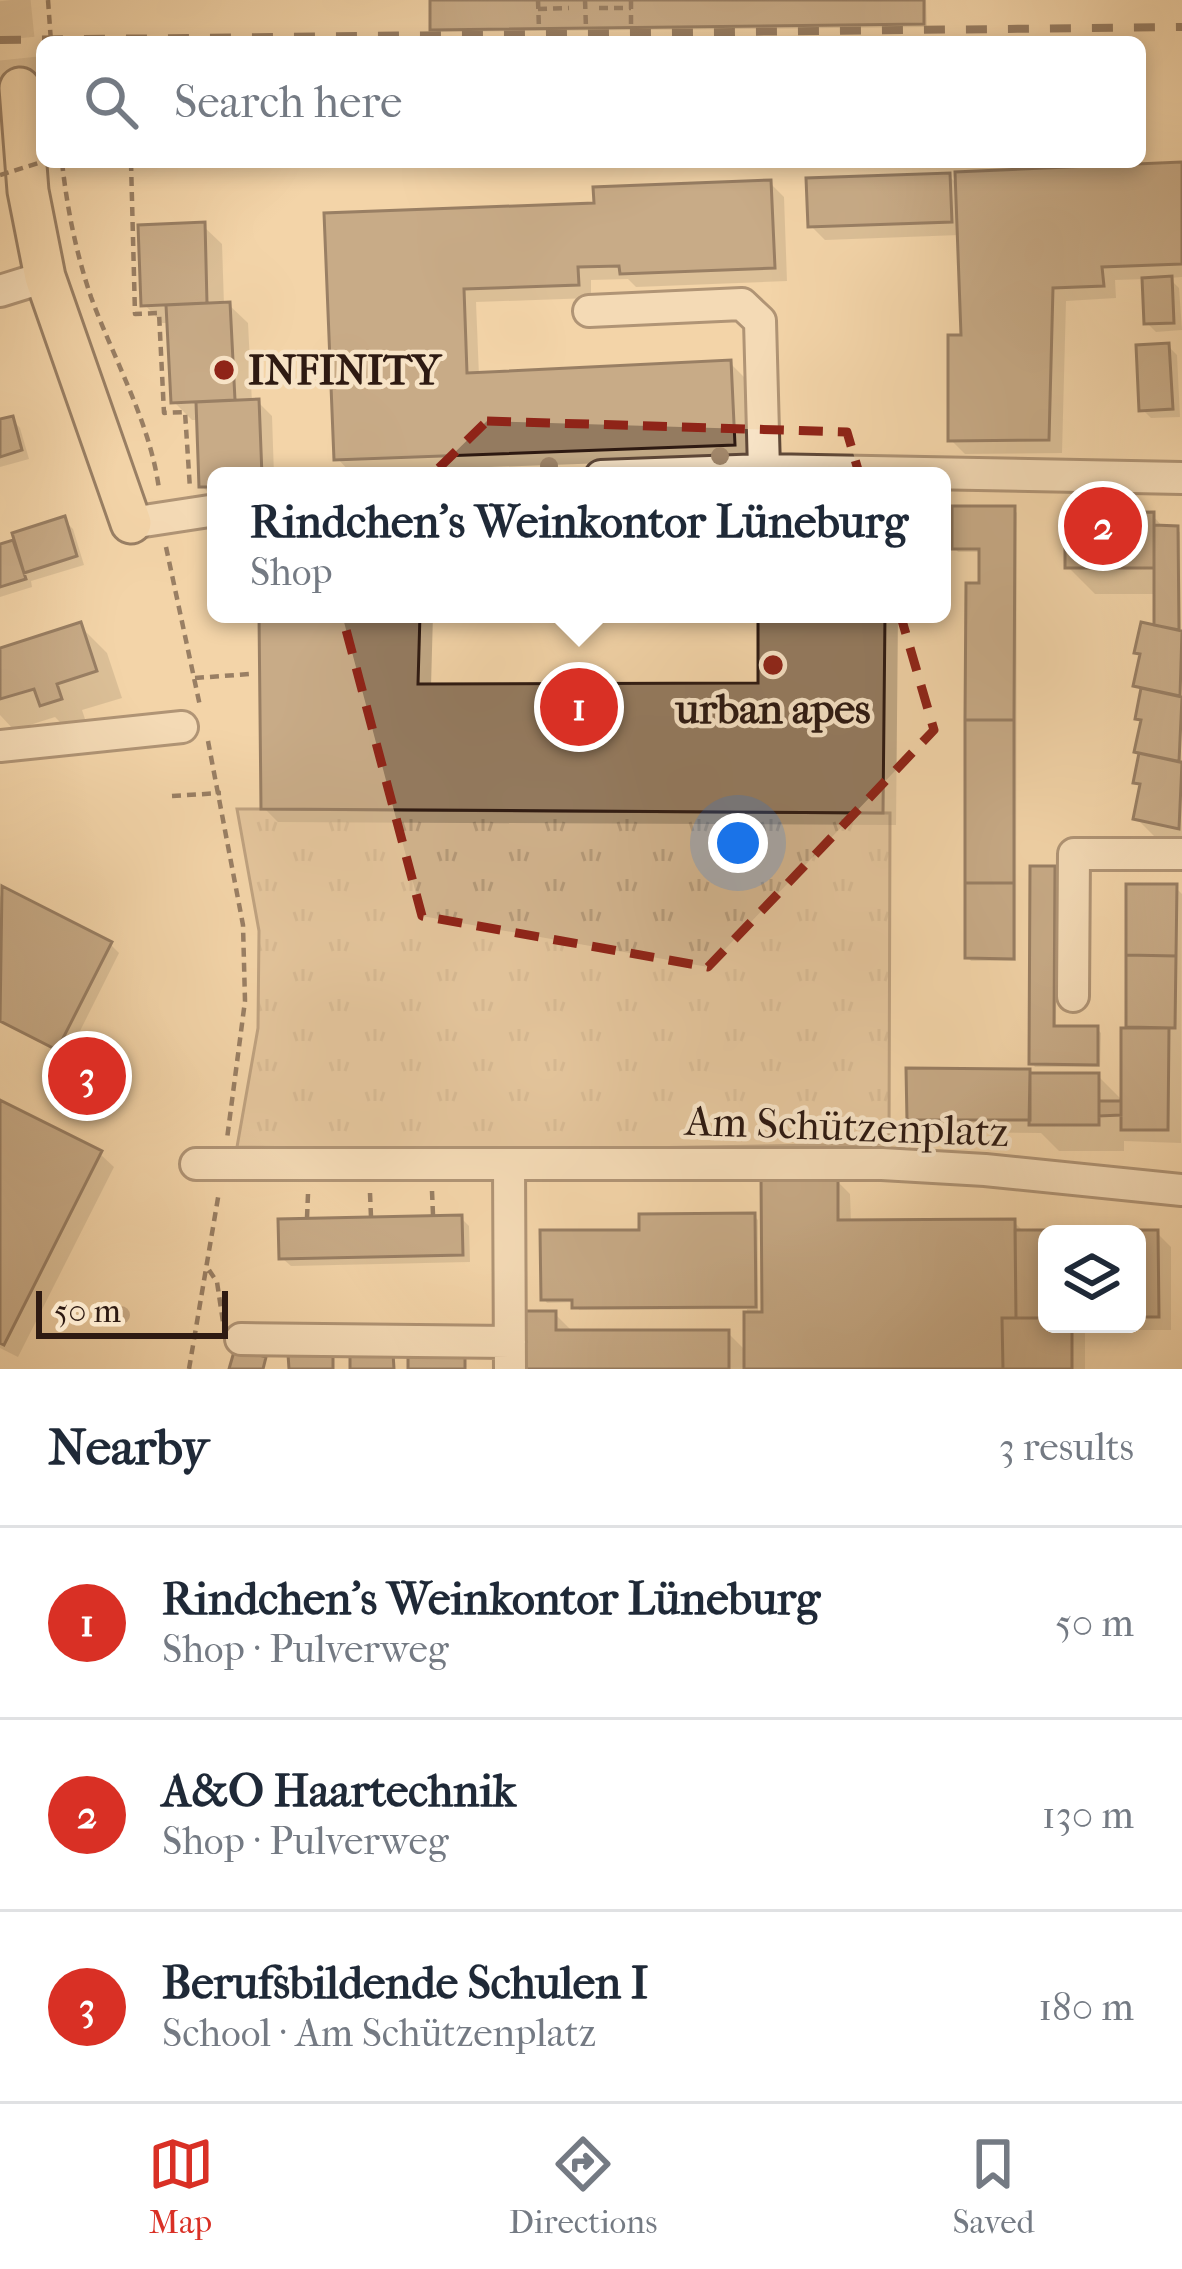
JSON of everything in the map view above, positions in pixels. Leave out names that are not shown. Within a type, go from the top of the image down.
[{"type":"main road","points":[[20,88],[28,191],[46,278],[175,515]]},
{"type":"street","points":[[0,291],[46,278]]},
{"type":"street","points":[[589,311],[742,304],[760,321],[764,467]]},
{"type":"street","points":[[951,474],[1182,478]]},
{"type":"street","points":[[0,746],[182,727]]},
{"type":"street","points":[[1073,996],[1073,854],[1182,854]]},
{"type":"street","points":[[233,1339],[510,1355],[508,1164]]},
{"type":"street","name":"Am Schützenplatz","points":[[209,1165],[882,1164],[1182,1190]]},
{"type":"path","points":[[48,0],[51,36]]},
{"type":"path","points":[[538,0],[538,28]]},
{"type":"path","points":[[599,8],[631,4],[632,28]]},
{"type":"path","points":[[584,6],[586,28]]},
{"type":"path","points":[[538,9],[569,8]]},
{"type":"path","points":[[0,175],[36,164]]},
{"type":"path","points":[[63,168],[68,215],[90,294],[175,515]]},
{"type":"path","points":[[131,168],[135,314],[159,313],[164,413],[184,412],[175,515],[193,678],[221,793],[243,925],[244,1001],[209,1165],[208,1269],[189,1369]]},
{"type":"path","points":[[120,395],[130,392]]},
{"type":"path","points":[[193,678],[250,674]]},
{"type":"path","points":[[172,796],[221,793]]},
{"type":"path","points":[[431,1181],[433,1215]]},
{"type":"path","points":[[307,1218],[308,1183]]},
{"type":"path","points":[[370,1183],[371,1217]]},
{"type":"path","points":[[208,1269],[217,1282],[233,1339]]},
{"type":"highlighted area","points":[[487,421],[847,432],[934,730],[708,967],[422,916],[331,573]]},
{"type":"green space","points":[[237,809],[890,813],[889,1144],[505,1150],[237,1147],[258,1028],[259,931]]},
{"type":"building","points":[[430,0],[924,0],[924,24],[430,30]]},
{"type":"building","points":[[1182,162],[1182,264],[1102,267],[1104,286],[1053,288],[1049,440],[948,441],[948,335],[961,335],[955,172],[1146,168],[1146,164]]},
{"type":"building","points":[[950,173],[952,222],[808,227],[806,178]]},
{"type":"building","points":[[771,180],[775,268],[620,274],[619,266],[578,267],[579,285],[464,289],[467,373],[731,360],[735,445],[334,460],[324,213],[594,203],[593,187]]},
{"type":"building","points":[[205,222],[207,303],[141,306],[138,225]]},
{"type":"building","points":[[1172,276],[1174,323],[1144,324],[1142,278]]},
{"type":"building","points":[[230,302],[235,400],[171,403],[166,305]]},
{"type":"building","points":[[1169,343],[1173,409],[1139,411],[1136,345]]},
{"type":"building","points":[[259,399],[262,467],[207,467],[207,487],[199,487],[196,402]]},
{"type":"building","points":[[13,416],[22,450],[0,457],[0,419]]},
{"type":"building","points":[[952,506],[1015,506],[1014,720],[965,720],[966,583],[979,583],[979,549],[952,549]]},
{"type":"building","points":[[1154,512],[1154,568],[1065,568],[1065,513]]},
{"type":"building","points":[[65,516],[77,556],[24,573],[12,533]]},
{"type":"building","points":[[1154,525],[1178,526],[1179,630],[1154,625]]},
{"type":"building","points":[[13,540],[26,579],[0,587],[0,544]]},
{"type":"building","points":[[81,622],[97,671],[57,684],[62,699],[40,706],[34,689],[0,699],[0,648]]},
{"type":"building","points":[[1141,622],[1182,631],[1180,696],[1133,686]]},
{"type":"building","points":[[259,623],[420,623],[418,684],[758,683],[758,623],[885,623],[883,813],[261,809]]},
{"type":"building","points":[[1141,688],[1182,697],[1179,762],[1134,752]]},
{"type":"building","points":[[965,720],[1014,720],[1014,883],[965,883]]},
{"type":"building","points":[[1139,753],[1182,762],[1179,829],[1133,819],[1140,784],[1133,783]]},
{"type":"building","points":[[1030,866],[1055,866],[1054,1026],[1098,1026],[1098,1065],[1029,1064]]},
{"type":"building","points":[[965,883],[1014,883],[1014,959],[965,958]]},
{"type":"building","points":[[1126,884],[1177,884],[1176,956],[1126,955]]},
{"type":"building","points":[[2,886],[112,942],[57,1050],[0,1021]]},
{"type":"building","points":[[1126,955],[1176,956],[1175,1028],[1126,1027]]},
{"type":"building","points":[[1121,1028],[1169,1028],[1168,1130],[1121,1130]]},
{"type":"building","points":[[906,1068],[1030,1069],[1030,1120],[907,1120]]},
{"type":"building","points":[[1030,1073],[1099,1073],[1099,1125],[1029,1125]]},
{"type":"building","points":[[0,1100],[102,1151],[4,1345],[0,1343]]},
{"type":"building","points":[[1099,1101],[1121,1101],[1121,1115],[1099,1116]]},
{"type":"building","points":[[761,1175],[838,1177],[838,1220],[1015,1219],[1016,1318],[1002,1318],[1003,1369],[744,1369],[744,1312],[762,1312]]},
{"type":"building","points":[[755,1213],[756,1307],[572,1308],[572,1300],[541,1300],[540,1230],[639,1230],[639,1214]]},
{"type":"building","points":[[462,1215],[463,1255],[279,1259],[278,1219]]},
{"type":"building","points":[[1015,1230],[1038,1230],[1038,1318],[1016,1318]]},
{"type":"building","points":[[1146,1230],[1158,1230],[1159,1317],[1146,1317]]},
{"type":"building","points":[[523,1311],[556,1311],[556,1330],[729,1330],[729,1369],[522,1369]]},
{"type":"building","points":[[1002,1318],[1038,1318],[1038,1333],[1072,1333],[1072,1369],[1003,1369]]},
{"type":"building","points":[[235,1348],[266,1357],[263,1369],[229,1369]]},
{"type":"building","points":[[333,1352],[333,1369],[289,1369],[288,1354]]},
{"type":"building","points":[[408,1352],[465,1352],[465,1369],[408,1369]]},
{"type":"building","points":[[393,1353],[394,1369],[350,1369],[350,1354]]},
{"type":"tunnel","points":[[11,0],[20,88]]},
{"type":"railway","points":[[364,36],[1182,27]]},
{"type":"railway","points":[[0,40],[36,40]]},
{"type":"place","name":"INFINITY","points":[[224,370]]},
{"type":"place","name":"A&O Haartechnik","points":[[1103,526]]},
{"type":"place","name":"urban apes","points":[[773,665]]},
{"type":"place","name":"Rindchen's Weinkontor Lüneburg","points":[[579,707]]},
{"type":"place","name":"Berufsbildende Schulen I","points":[[87,1076]]}]
